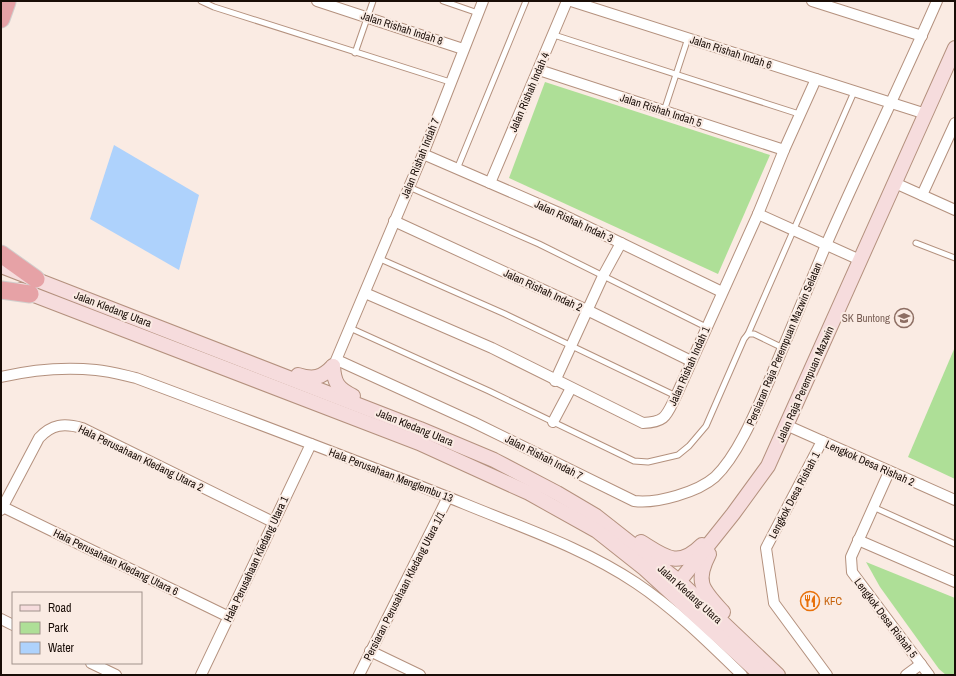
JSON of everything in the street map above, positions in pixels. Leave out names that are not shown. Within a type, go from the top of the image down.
[{"type":"highway","points":[[1,19],[5,6]]},
{"type":"highway","points":[[1,254],[33,286]]},
{"type":"highway","points":[[1,290],[33,286]]},
{"type":"main road","name":"Jalan Raja Perempuan Mazwin","points":[[676,587],[768,466],[955,48]]},
{"type":"main road","name":"Jalan Kledang Utara","points":[[1,266],[33,286],[485,472],[529,493],[597,532],[646,569],[676,587]]},
{"type":"main road","name":"Jalan Kledang Utara","points":[[1,282],[33,286],[188,338],[420,429],[494,460],[557,492],[596,516],[770,673]]},
{"type":"main road","points":[[188,338],[230,348],[310,378],[320,377],[335,363]]},
{"type":"main road","points":[[335,363],[336,383],[344,392],[388,410],[411,422],[420,429]]},
{"type":"main road","points":[[596,516],[664,557],[675,560],[686,558],[698,549],[733,514]]},
{"type":"main road","points":[[733,514],[702,568],[701,580],[705,592],[770,673]]},
{"type":"street","name":"Jalan Rishah Indah 8","points":[[317,1],[463,49]]},
{"type":"street","name":"Jalan Rishah Indah 7","points":[[483,1],[423,154],[335,363],[474,422],[634,501],[643,502],[692,492],[716,476],[740,443]]},
{"type":"street","name":"Jalan Rishah Indah 4","points":[[490,183],[554,35],[567,1]]},
{"type":"street","name":"Jalan Rishah Indah 6","points":[[571,1],[926,114]]},
{"type":"street","points":[[812,1],[922,36]]},
{"type":"street","name":"Persiaran Raja Perempuan Mazwin Selatan","points":[[740,443],[783,348],[827,244],[937,1]]},
{"type":"street","name":"Jalan Rishah Indah 5","points":[[539,70],[784,150]]},
{"type":"street","name":"Jalan Rishah Indah 1","points":[[365,293],[492,348],[643,423],[658,422],[667,414],[676,396],[758,214],[799,114],[816,79]]},
{"type":"street","points":[[922,195],[955,123]]},
{"type":"street","name":"Jalan Rishah Indah 3","points":[[423,154],[622,243],[722,292]]},
{"type":"street","points":[[895,183],[955,210]]},
{"type":"street","points":[[758,214],[860,260]]},
{"type":"street","name":"Jalan Rishah Indah 2","points":[[394,221],[587,310],[691,361]]},
{"type":"street","points":[[555,380],[603,276],[622,243]]},
{"type":"street","name":"Hala Perusahaan Menglembu 13","points":[[1,377],[38,371],[70,369],[97,370],[136,378],[448,497],[552,539],[597,560],[636,583],[674,612],[742,675]]},
{"type":"street","points":[[554,422],[571,388]]},
{"type":"street","name":"Hala Perusahaan Kledang Utara 2","points":[[2,508],[39,438],[47,430],[57,425],[68,424],[82,428],[274,522]]},
{"type":"street","name":"Lengkok Desa Rishah 2","points":[[786,425],[955,500]]},
{"type":"street","name":"Lengkok Desa Rishah 1","points":[[822,441],[766,548],[774,603],[826,675]]},
{"type":"street","name":"Hala Perusahaan Kledang Utara 1","points":[[201,675],[311,444]]},
{"type":"street","name":"Lengkok Desa Rishah 5","points":[[889,472],[872,506],[851,557],[852,572],[929,675]]},
{"type":"street","name":"Persiaran Perusahaan Kledang Utara 1/1","points":[[359,675],[448,497]]},
{"type":"street","name":"Hala Perusahaan Kledang Utara 6","points":[[2,508],[229,617]]},
{"type":"street","points":[[858,540],[955,582]]},
{"type":"street","points":[[1,619],[12,624]]},
{"type":"street","points":[[370,651],[420,675]]},
{"type":"street","points":[[93,664],[116,675]]},
{"type":"street","points":[[906,675],[921,664]]},
{"type":"lane","points":[[201,1],[214,7],[450,82]]},
{"type":"lane","points":[[355,52],[373,1]]},
{"type":"lane","points":[[443,1],[478,13]]},
{"type":"lane","points":[[457,169],[526,1]]},
{"type":"lane","points":[[554,35],[799,114]]},
{"type":"lane","points":[[664,111],[688,38]]},
{"type":"lane","points":[[350,328],[641,463],[678,455],[689,446],[706,426],[854,92]]},
{"type":"lane","points":[[409,187],[539,244],[706,327]]},
{"type":"lane","points":[[916,244],[955,258]]},
{"type":"lane","points":[[378,258],[571,346],[676,396]]},
{"type":"lane","points":[[748,334],[754,334],[783,348]]},
{"type":"lane","points":[[872,506],[955,544]]},
{"type":"green space","points":[[545,82],[770,155],[718,274],[509,178]]},
{"type":"green space","points":[[955,347],[955,479],[908,457]]},
{"type":"green space","points":[[866,562],[955,598],[955,675],[946,675],[939,669],[880,587]]},
{"type":"water","points":[[114,145],[199,195],[179,270],[90,219]]},
{"type":"place","name":"SK Buntong","points":[[904,318]]},
{"type":"place","name":"KFC","points":[[810,601]]}]
